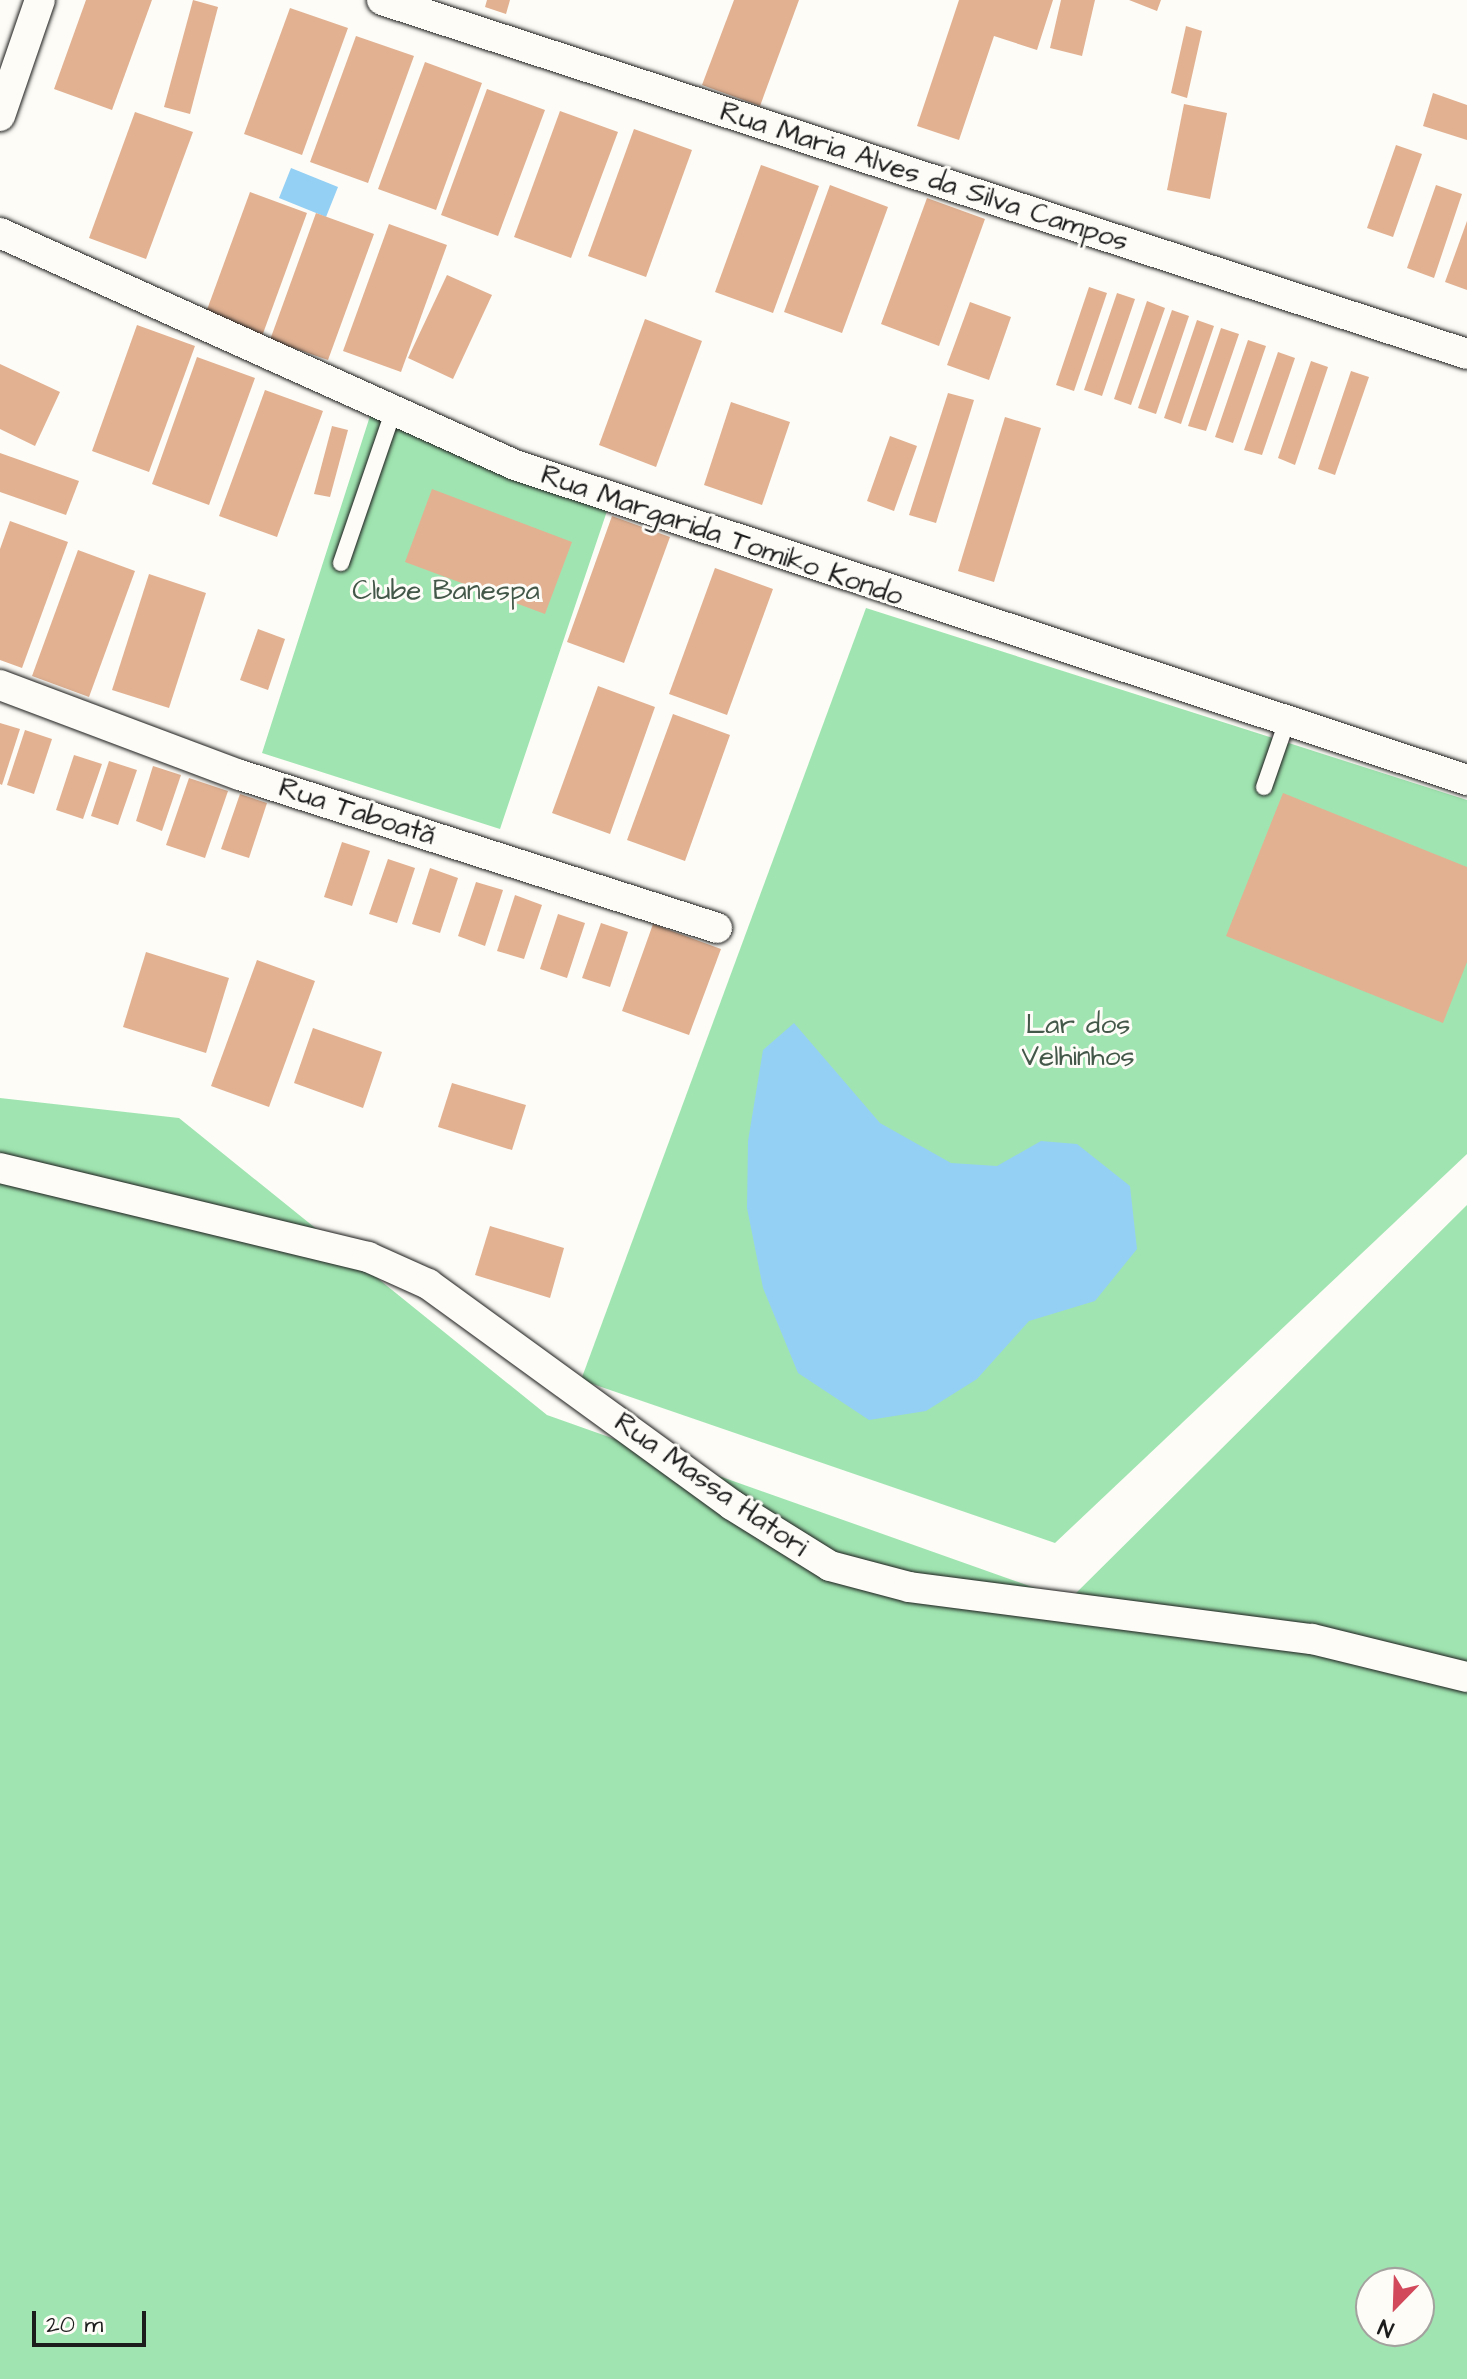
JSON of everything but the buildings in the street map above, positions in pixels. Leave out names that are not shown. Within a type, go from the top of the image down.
[{"type":"street","points":[[0,116],[40,0]]},
{"type":"street","name":"Rua Maria Alves da Silva Campos","points":[[382,0],[1467,354]]},
{"type":"street","name":"Rua Margarida Tomiko Kondo","points":[[0,233],[393,412],[571,486],[1286,724],[1467,780]]},
{"type":"street","name":"Rua Taboatã","points":[[0,685],[240,775],[717,928]]},
{"type":"street","name":"Rua Massa Hatori","points":[[0,1168],[368,1257],[428,1284],[778,1536],[830,1566],[866,1578],[1312,1639],[1467,1677]]},
{"type":"lane","points":[[341,563],[393,412]]},
{"type":"lane","points":[[1264,787],[1286,724]]},
{"type":"green space","name":"Clube Banespa","points":[[370,416],[506,477],[607,511],[500,829],[262,753]]},
{"type":"green space","name":"Lar dos Velhinhos","points":[[866,608],[1467,800],[1467,1154],[1055,1543],[581,1380]]},
{"type":"green space","points":[[0,1098],[179,1118],[547,1415],[1069,1600],[1467,1205],[1467,2379],[0,2379]]},
{"type":"water","points":[[291,168],[338,187],[326,217],[279,198]]},
{"type":"water","points":[[794,1023],[880,1123],[951,1163],[997,1166],[1041,1141],[1077,1144],[1130,1186],[1137,1249],[1095,1301],[1029,1321],[977,1379],[926,1411],[869,1420],[798,1373],[763,1288],[747,1208],[748,1141],[763,1050]]}]
